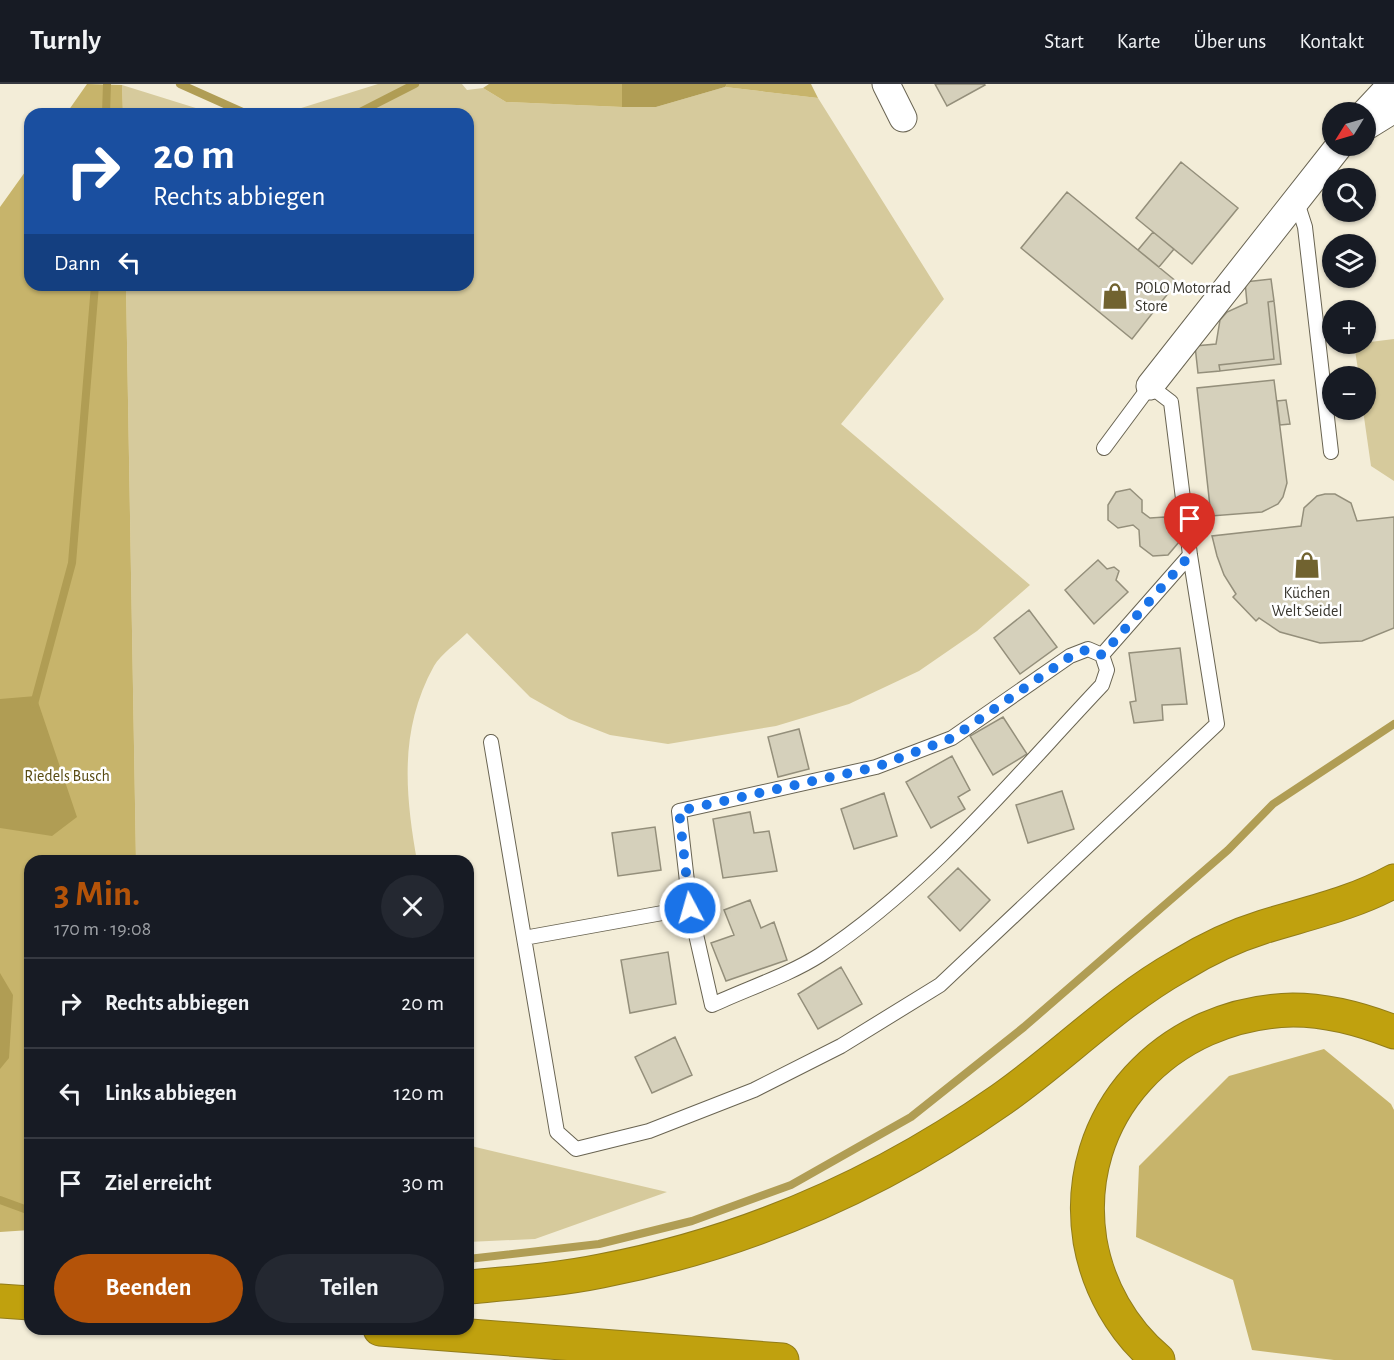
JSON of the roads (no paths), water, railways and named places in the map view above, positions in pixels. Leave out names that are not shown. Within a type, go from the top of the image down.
[{"type":"highway","points":[[474,1286],[554,1279],[657,1259],[758,1229],[819,1204],[915,1156],[961,1128],[1176,967],[1232,938],[1346,904],[1394,881]]},
{"type":"highway","points":[[1158,1360],[1122,1321],[1109,1299],[1099,1276],[1088,1227],[1090,1176],[1096,1152],[1108,1121],[1131,1085],[1167,1050],[1190,1036],[1240,1017],[1266,1012],[1320,1011],[1346,1016],[1394,1032]]},
{"type":"highway","points":[[0,1301],[24,1303]]},
{"type":"highway","points":[[458,1335],[782,1360]]},
{"type":"street","points":[[886,84],[903,118]]},
{"type":"street","points":[[1375,102],[1392,84]]},
{"type":"street","points":[[1376,120],[1394,109]]},
{"type":"street","points":[[1376,136],[1394,131]]},
{"type":"street","points":[[1150,386],[1332,156]]},
{"type":"lane","points":[[1296,200],[1305,227],[1331,452]]},
{"type":"lane","points":[[491,742],[557,1132],[576,1149],[649,1131],[754,1090],[841,1046],[940,985],[1217,724],[1190,555],[1171,402],[1150,386],[1104,448]]},
{"type":"lane","points":[[1102,655],[1190,555]]},
{"type":"lane","points":[[1088,649],[1102,655],[1107,670],[1102,685],[926,872],[877,915],[817,957],[712,1005],[690,908],[679,811],[876,767],[952,738],[1071,656],[1088,649]]},
{"type":"lane","points":[[524,938],[690,908]]},
{"type":"waterway","points":[[106,108],[107,84]]},
{"type":"waterway","points":[[180,84],[234,108]]},
{"type":"waterway","points":[[368,108],[415,84]]},
{"type":"waterway","points":[[34,704],[72,563],[95,291]]},
{"type":"waterway","points":[[474,1258],[599,1244],[692,1221],[791,1185],[911,1117],[1024,1027],[1228,850],[1273,804],[1394,724]]},
{"type":"waterway","points":[[0,1200],[24,1209]]},
{"type":"place","name":"POLO Motorrad Store","points":[[1115,296]]},
{"type":"place","name":"Küchen Welt Seidel","points":[[1307,565]]},
{"type":"park label","name":"Riedels Busch","points":[[67,775]]}]
